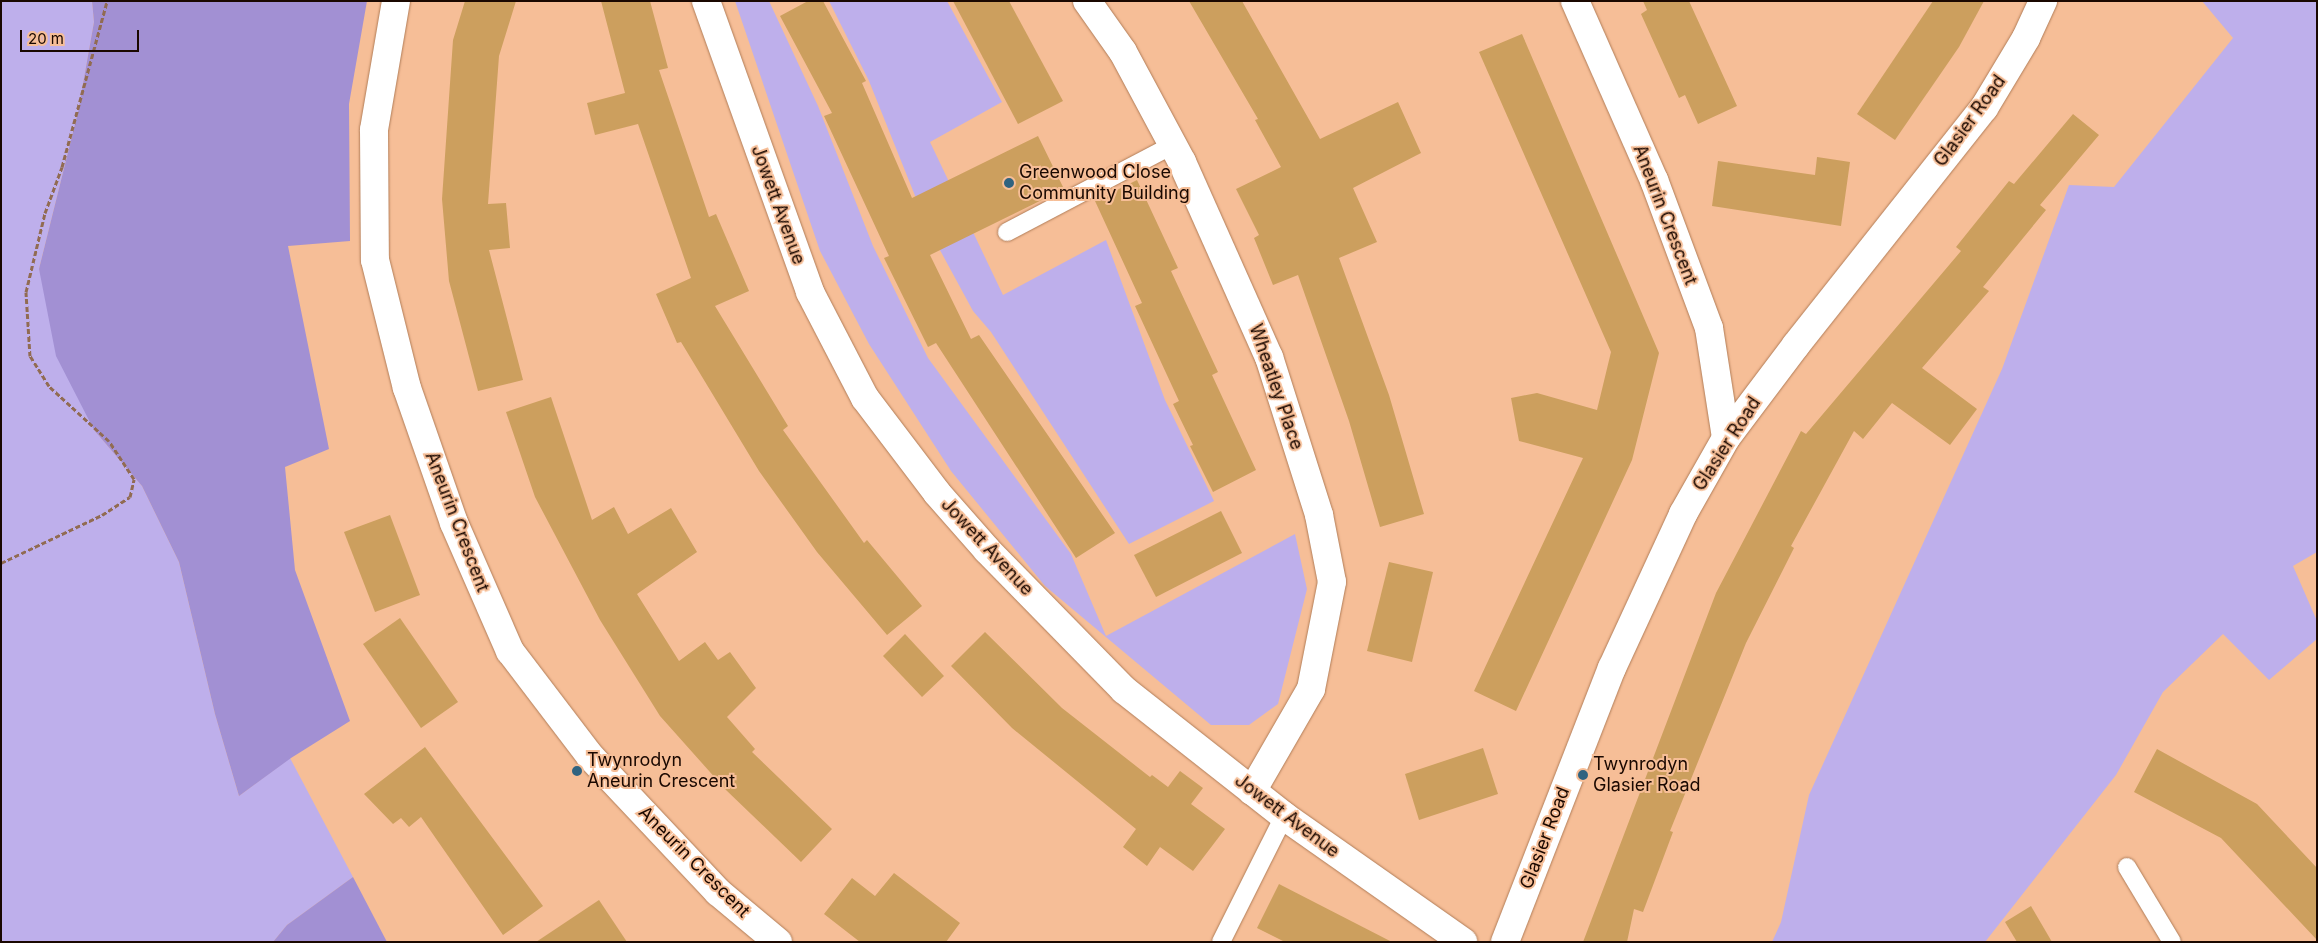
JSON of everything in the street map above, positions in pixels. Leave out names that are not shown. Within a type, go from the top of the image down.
[{"type":"street","name":"Aneurin Crescent","points":[[396,1],[374,130],[375,260],[407,388],[454,523],[510,651],[590,756],[718,892],[778,942]]},
{"type":"street","name":"Jowett Avenue","points":[[706,1],[810,292],[865,398],[937,493],[987,550],[1124,690],[1284,816],[1463,942]]},
{"type":"street","name":"Wheatley Place","points":[[1087,1],[1123,52],[1173,145],[1269,357],[1319,515],[1332,582],[1311,688],[1252,791]]},
{"type":"street","name":"Aneurin Crescent","points":[[1575,1],[1654,180],[1709,328],[1726,438]]},
{"type":"street","name":"Glasier Road","points":[[1505,942],[1612,668],[1683,514],[1726,438],[1796,344],[1984,108],[2026,38],[2043,1]]},
{"type":"lane","points":[[1007,232],[1173,145]]},
{"type":"lane","points":[[1221,942],[1284,816]]},
{"type":"lane","points":[[2127,867],[2172,942]]},
{"type":"path","points":[[1,563],[102,515],[130,498],[134,479],[109,442],[49,386],[30,356],[26,292],[45,213],[62,166],[107,1]]},
{"type":"shaded area","points":[[1,1],[92,1],[94,22],[78,112],[39,269],[94,430],[142,486],[179,562],[215,714],[239,796],[290,758],[353,877],[287,925],[273,942],[1,942]]},
{"type":"shaded area","points":[[92,1],[367,1],[349,104],[350,241],[288,246],[329,449],[285,467],[295,570],[350,721],[291,758],[239,796],[215,714],[179,562],[142,486],[94,430],[56,356],[39,269],[78,112],[94,22]]},
{"type":"shaded area","points":[[735,1],[769,1],[818,106],[873,246],[928,358],[1071,554],[1106,636],[1295,534],[1307,589],[1278,704],[1249,725],[1211,725],[1045,586],[951,471],[869,344],[820,251]]},
{"type":"shaded area","points":[[829,1],[947,1],[1002,102],[930,142],[1003,295],[1106,240],[1165,400],[1214,501],[1129,544],[991,332],[973,311],[928,228],[869,81]]},
{"type":"shaded area","points":[[2202,1],[2317,1],[2317,552],[2293,566],[2317,621],[2317,639],[2269,680],[2223,634],[2163,692],[2116,775],[1985,942],[1772,942],[1781,922],[1809,795],[2002,369],[2069,185],[2114,187],[2233,38]]},
{"type":"shaded area","points":[[353,877],[387,942],[273,942],[287,925]]},
{"type":"building","points":[[465,1],[516,1],[499,56],[488,204],[506,203],[510,248],[489,250],[523,380],[478,391],[449,281],[442,199],[453,40]]},
{"type":"building","points":[[601,1],[650,1],[668,68],[659,70],[709,217],[716,214],[749,291],[715,306],[788,426],[783,430],[864,543],[867,540],[922,606],[887,635],[817,552],[759,471],[681,342],[677,343],[656,294],[691,278],[638,124],[595,135],[587,103],[625,93]]},
{"type":"building","points":[[808,1],[823,1],[866,81],[862,83],[912,198],[1038,136],[1064,189],[930,255],[971,339],[979,335],[1115,533],[1076,558],[936,343],[928,347],[884,258],[889,256],[824,116],[832,113],[780,16]]},
{"type":"building","points":[[953,1],[1009,1],[1063,101],[1018,124]]},
{"type":"building","points":[[1189,1],[1242,1],[1320,139],[1398,102],[1421,153],[1353,188],[1377,242],[1339,258],[1389,395],[1424,514],[1380,527],[1349,421],[1298,275],[1273,285],[1254,238],[1259,235],[1236,189],[1281,167],[1255,120],[1258,119]]},
{"type":"building","points":[[1643,1],[1689,1],[1737,106],[1698,124],[1685,95],[1679,98],[1641,14],[1647,10]]},
{"type":"building","points":[[1933,1],[1984,1],[1959,47],[1895,140],[1857,114]]},
{"type":"building","points":[[1522,34],[1659,353],[1632,460],[1516,711],[1474,691],[1583,458],[1519,441],[1511,398],[1537,393],[1597,410],[1611,352],[1479,52]]},
{"type":"building","points":[[2073,114],[2099,135],[2040,205],[2046,210],[1983,287],[1989,291],[1922,368],[1977,409],[1950,445],[1892,403],[1863,439],[1854,431],[1791,546],[1794,548],[1746,643],[1670,831],[1673,832],[1643,912],[1634,909],[1627,942],[1583,942],[1716,593],[1801,431],[1806,434],[1961,251],[1956,247],[2009,181],[2014,184]]},
{"type":"building","points":[[1817,157],[1850,162],[1841,226],[1712,206],[1718,161],[1815,175]]},
{"type":"building","points":[[1137,180],[1178,268],[1171,271],[1218,372],[1212,375],[1256,470],[1213,492],[1190,446],[1193,445],[1173,404],[1179,401],[1135,306],[1142,303],[1095,201]]},
{"type":"building","points":[[551,397],[592,520],[614,507],[628,534],[671,508],[697,552],[637,594],[679,661],[705,642],[718,660],[730,652],[756,688],[727,717],[755,749],[752,752],[832,829],[801,862],[726,790],[660,716],[600,620],[535,497],[506,412]]},
{"type":"building","points":[[1221,511],[1242,553],[1156,597],[1134,555]]},
{"type":"building","points":[[390,515],[420,595],[375,612],[344,532]]},
{"type":"building","points":[[1389,562],[1433,572],[1412,662],[1367,651]]},
{"type":"building","points":[[400,618],[458,702],[421,728],[363,644]]},
{"type":"building","points":[[985,632],[1062,708],[1150,777],[1152,775],[1168,787],[1180,771],[1203,788],[1191,804],[1225,829],[1193,871],[1160,847],[1147,866],[1123,847],[1136,829],[1012,728],[951,666]]},
{"type":"building","points":[[905,634],[944,676],[922,697],[883,656]]},
{"type":"building","points":[[425,747],[543,906],[503,935],[421,817],[409,827],[401,818],[393,824],[364,794]]},
{"type":"building","points":[[1483,748],[1498,794],[1419,820],[1405,774]]},
{"type":"building","points":[[2157,749],[2257,804],[2317,868],[2317,940],[2221,838],[2134,792]]},
{"type":"building","points":[[894,873],[960,923],[946,942],[860,942],[824,914],[852,878],[875,896]]},
{"type":"building","points":[[1279,884],[1392,942],[1285,942],[1257,928]]},
{"type":"building","points":[[599,900],[627,942],[536,942]]},
{"type":"building","points":[[2031,906],[2052,942],[2017,942],[2005,922]]},
{"type":"place","name":"Greenwood Close Community Building","points":[[1009,183]]},
{"type":"place","name":"Twynrodyn Aneurin Crescent","points":[[577,771]]},
{"type":"place","name":"Twynrodyn Glasier Road","points":[[1583,775]]}]
